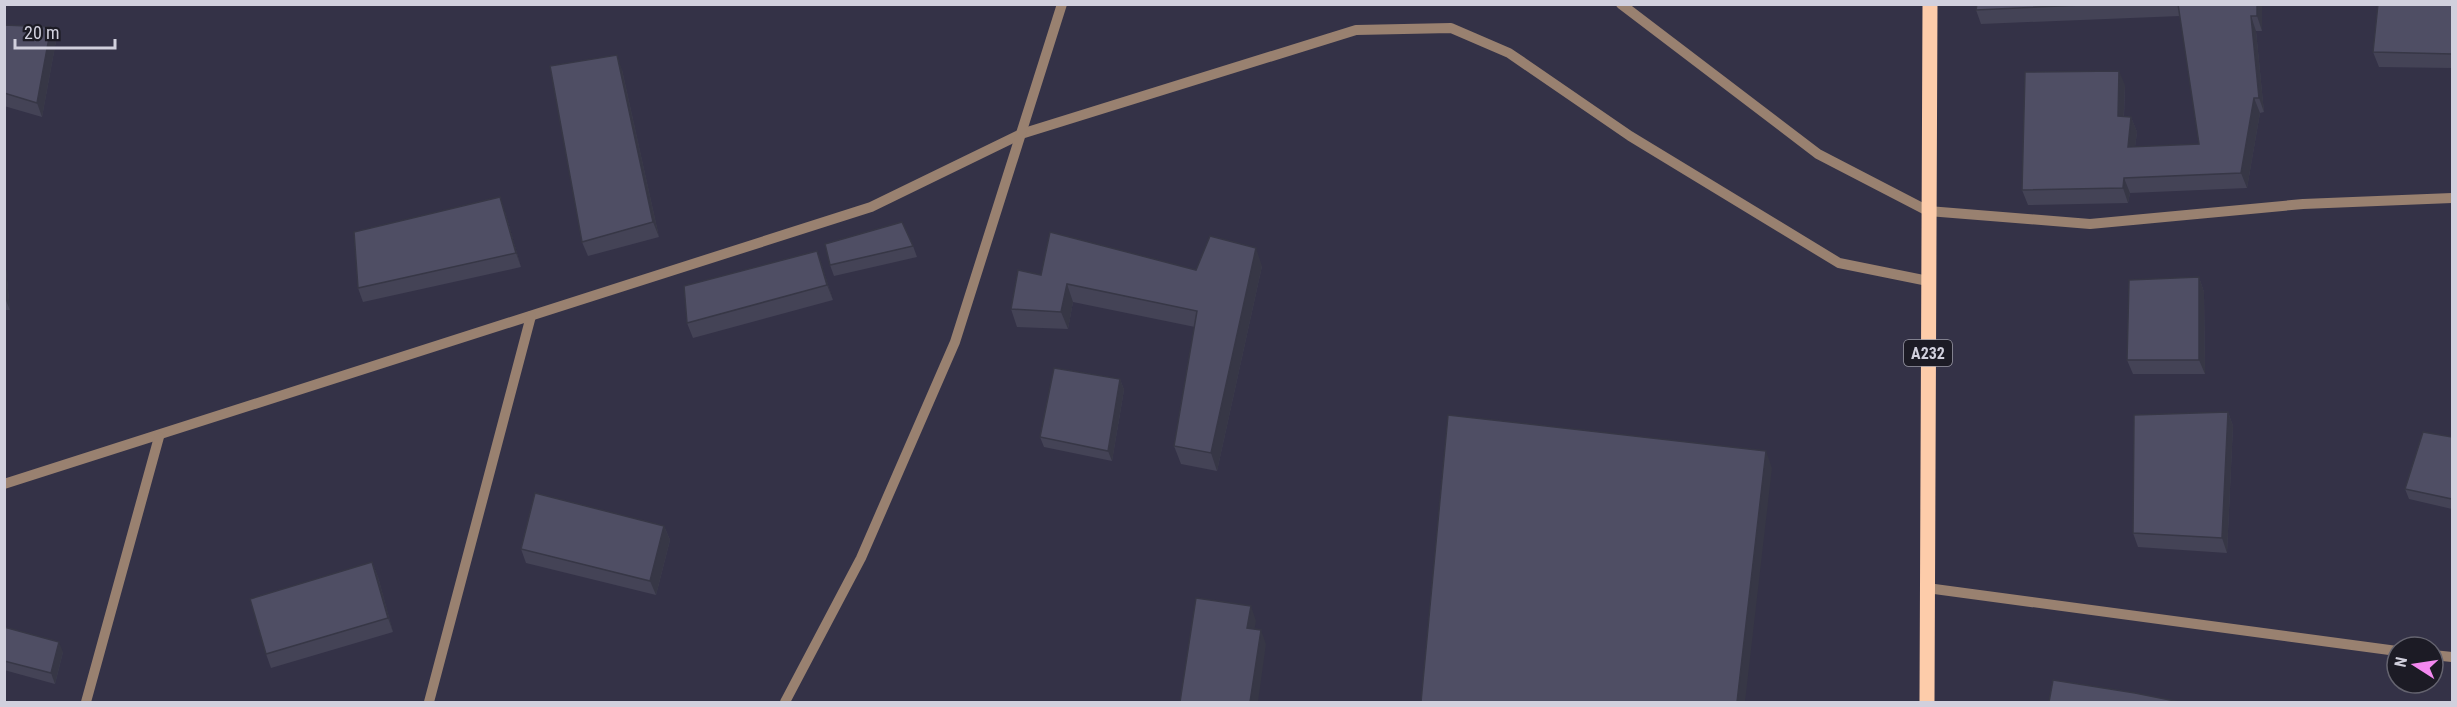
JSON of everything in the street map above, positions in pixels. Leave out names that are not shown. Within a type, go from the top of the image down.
[{"type":"main road","name":"A232","points":[[1927,702],[1930,4]]},
{"type":"street","points":[[785,702],[861,558],[955,342],[1062,4]]},
{"type":"street","points":[[1621,4],[1818,154],[1928,211],[2090,224],[2302,204],[2452,198]]},
{"type":"street","points":[[4,484],[159,437],[871,207],[1021,134],[1356,30],[1451,28],[1509,53],[1630,136],[1839,263],[1928,281]]},
{"type":"street","points":[[429,702],[531,316]]},
{"type":"street","points":[[86,702],[159,437]]},
{"type":"street","points":[[1927,588],[2385,649]]},
{"type":"building","points":[[1977,4],[2102,4],[1976,10]]},
{"type":"building","points":[[2178,4],[2257,4],[2257,16],[2251,16],[2259,98],[2254,98],[2241,173],[2124,178],[2123,188],[2022,190],[2025,72],[2119,71],[2118,116],[2131,117],[2128,147],[2199,144]]},
{"type":"building","points":[[2378,4],[2452,4],[2452,54],[2373,52]]},
{"type":"building","points":[[4,25],[51,27],[37,103],[4,93]]},
{"type":"building","points":[[617,55],[653,222],[582,242],[550,66]]},
{"type":"building","points":[[500,197],[516,253],[358,288],[354,232]]},
{"type":"building","points":[[902,222],[913,246],[830,265],[825,244]]},
{"type":"building","points":[[1050,232],[1196,270],[1210,236],[1256,248],[1211,453],[1174,446],[1197,311],[1067,284],[1061,312],[1011,309],[1018,270],[1041,275]]},
{"type":"building","points":[[817,251],[827,285],[687,323],[684,286]]},
{"type":"building","points":[[2199,277],[2199,360],[2127,360],[2129,280]]},
{"type":"building","points":[[1054,368],[1120,379],[1108,451],[1040,437]]},
{"type":"building","points":[[2228,412],[2222,538],[2133,533],[2134,415]]},
{"type":"building","points":[[1448,415],[1766,451],[1737,702],[1421,702]]},
{"type":"building","points":[[2423,432],[2452,437],[2452,499],[2405,489]]},
{"type":"building","points":[[535,493],[664,526],[650,581],[521,549]]},
{"type":"building","points":[[372,562],[388,618],[266,654],[250,599]]},
{"type":"building","points":[[1196,598],[1251,606],[1247,628],[1261,630],[1250,702],[1180,702]]},
{"type":"building","points":[[4,627],[59,642],[51,673],[4,661]]},
{"type":"building","points":[[2053,680],[2135,693],[2180,702],[2049,702]]}]
